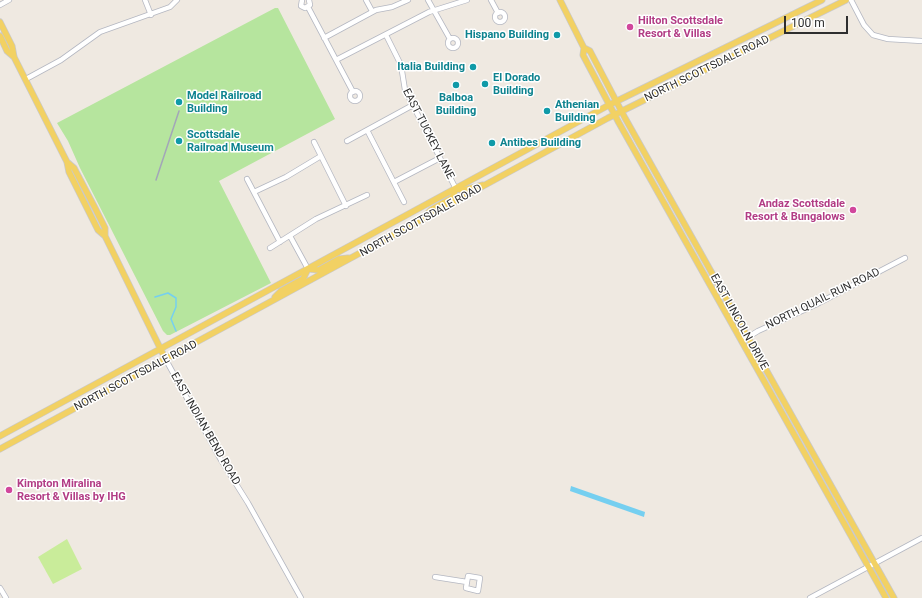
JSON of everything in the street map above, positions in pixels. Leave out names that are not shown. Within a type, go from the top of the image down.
[{"type":"main road","name":"EAST LINCOLN DRIVE","points":[[560,0],[584,48],[583,55],[614,115],[886,598]]},
{"type":"main road","name":"NORTH SCOTTSDALE ROAD","points":[[0,436],[616,101],[822,0]]},
{"type":"main road","name":"NORTH SCOTTSDALE ROAD","points":[[0,449],[614,115],[846,0]]},
{"type":"main road","name":"EAST INDIAN BEND ROAD","points":[[0,22],[12,46],[14,57],[68,162],[74,168],[105,228],[105,236],[166,360]]},
{"type":"main road","name":"EAST INDIAN BEND ROAD","points":[[0,36],[7,51],[14,57]]},
{"type":"main road","name":"EAST LINCOLN DRIVE","points":[[584,48],[590,51],[616,101],[894,598]]},
{"type":"main road","points":[[520,154],[525,163]]},
{"type":"main road","points":[[420,220],[431,210],[452,198],[456,189],[464,190],[486,185]]},
{"type":"main road","points":[[269,303],[281,292],[303,279],[308,269],[319,270],[339,259],[352,258]]},
{"type":"main road","points":[[815,472],[822,469]]},
{"type":"street","points":[[2,2],[9,0]]},
{"type":"street","points":[[145,0],[151,15]]},
{"type":"street","points":[[26,79],[61,60],[100,32],[151,15],[170,7],[177,0]]},
{"type":"street","points":[[302,0],[302,7],[308,7]]},
{"type":"street","points":[[309,0],[310,3],[308,7],[353,92]]},
{"type":"street","points":[[366,0],[372,11]]},
{"type":"street","points":[[324,38],[372,11],[392,7],[408,0]]},
{"type":"street","points":[[428,0],[450,39]]},
{"type":"street","points":[[336,60],[434,10],[467,0]]},
{"type":"street","points":[[491,0],[498,13]]},
{"type":"street","points":[[851,0],[864,25],[874,35],[888,39],[922,41]]},
{"type":"street","name":"EAST TUCKEY LANE","points":[[386,35],[399,59],[404,87],[456,189]]},
{"type":"street","points":[[348,141],[413,105]]},
{"type":"street","points":[[367,130],[404,202]]},
{"type":"street","points":[[314,142],[346,206]]},
{"type":"street","points":[[254,192],[286,177],[321,156]]},
{"type":"street","points":[[394,182],[440,158]]},
{"type":"street","points":[[247,179],[280,242]]},
{"type":"street","points":[[270,248],[316,219],[367,195]]},
{"type":"street","points":[[290,236],[308,269]]},
{"type":"street","name":"NORTH QUAIL RUN ROAD","points":[[742,341],[758,331],[815,305],[904,258]]},
{"type":"street","name":"EAST INDIAN BEND ROAD","points":[[166,360],[221,460],[248,503],[301,598]]},
{"type":"street","points":[[810,598],[922,538]]},
{"type":"street","points":[[435,577],[467,582]]},
{"type":"street","points":[[0,588],[6,598]]},
{"type":"green space","points":[[275,8],[278,8],[335,119],[219,181],[271,283],[170,335],[167,335],[163,331],[80,168],[68,141],[57,123]]},
{"type":"green space","points":[[67,539],[82,569],[53,584],[38,557]]},
{"type":"water","points":[[571,486],[645,512],[644,517],[570,491]]},
{"type":"waterway","points":[[155,297],[168,293],[176,298],[176,307],[171,319],[176,331]]},
{"type":"railway","points":[[156,180],[179,111]]},
{"type":"place","name":"Hilton Scottsdale Resort & Villas","points":[[630,27]]},
{"type":"place","name":"Hispano Building","points":[[557,35]]},
{"type":"place","name":"Italia Building","points":[[473,67]]},
{"type":"place","name":"El Dorado Building","points":[[485,84]]},
{"type":"place","name":"Balboa Building","points":[[456,85]]},
{"type":"place","name":"Model Railroad Building","points":[[179,102]]},
{"type":"place","name":"Athenian Building","points":[[547,111]]},
{"type":"place","name":"Scottsdale Railroad Museum","points":[[179,141]]},
{"type":"place","name":"Antibes Building","points":[[492,143]]},
{"type":"place","name":"Andaz Scottsdale Resort & Bungalows","points":[[853,210]]},
{"type":"place","name":"Kimpton Miralina Resort & Villas by IHG","points":[[9,490]]}]
